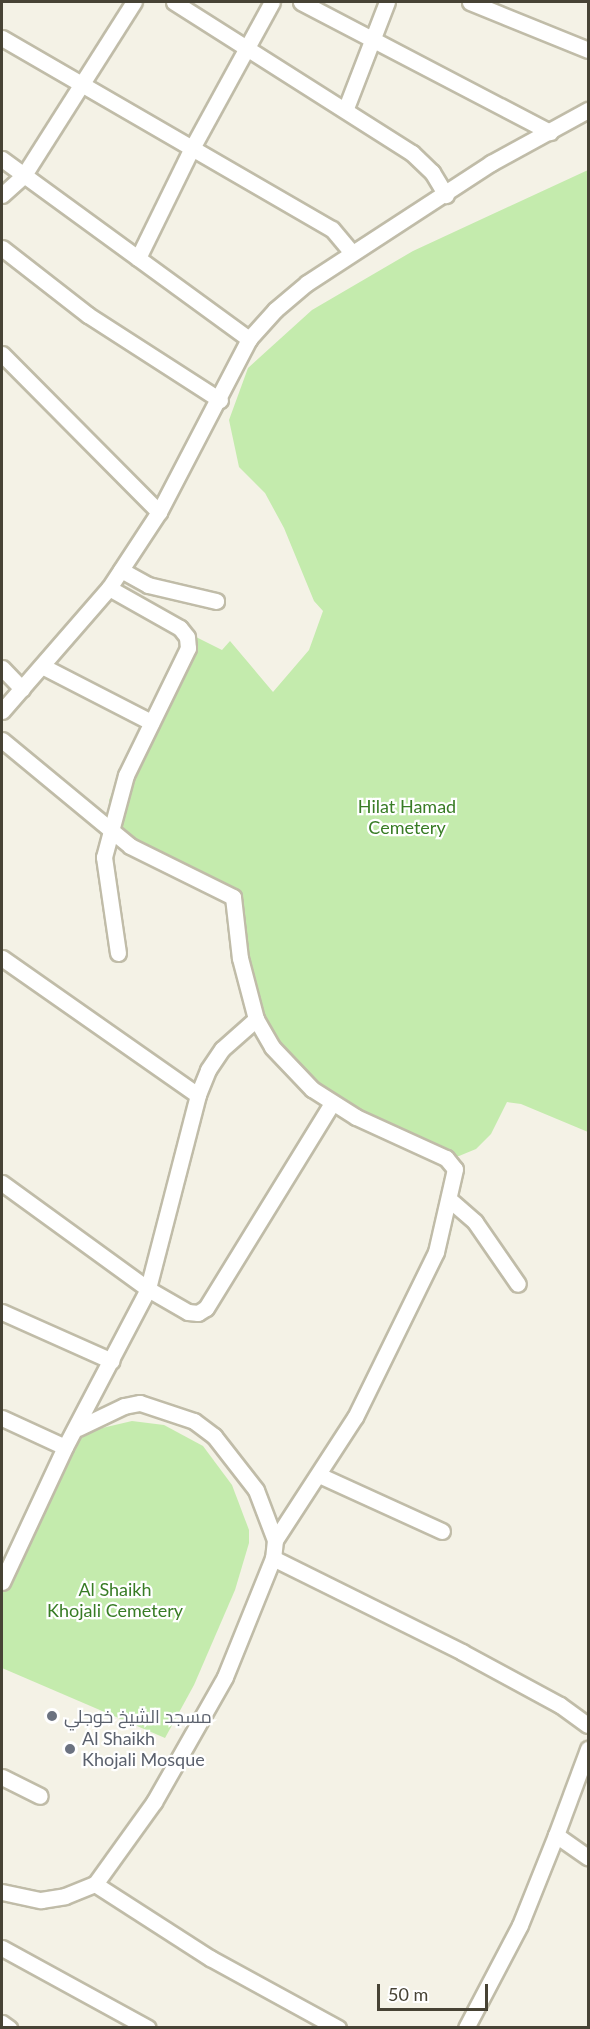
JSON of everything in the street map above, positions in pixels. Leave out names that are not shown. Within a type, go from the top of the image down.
[{"type":"street","points":[[2,195],[24,175],[84,85],[134,2]]},
{"type":"street","points":[[174,2],[346,108],[412,153],[432,172],[446,195]]},
{"type":"street","points":[[138,258],[192,148],[272,2]]},
{"type":"street","points":[[301,2],[550,132]]},
{"type":"street","points":[[346,108],[387,2]]},
{"type":"street","points":[[470,2],[588,50]]},
{"type":"street","points":[[2,38],[333,229],[352,253]]},
{"type":"street","points":[[2,711],[109,588],[159,512],[220,400],[249,339],[275,310],[352,253],[446,195],[491,163],[588,110]]},
{"type":"street","points":[[2,159],[249,339]]},
{"type":"street","points":[[2,248],[87,315],[220,400]]},
{"type":"street","points":[[2,354],[159,512]]},
{"type":"street","points":[[121,570],[148,585],[216,601]]},
{"type":"street","points":[[109,588],[180,628],[187,637],[188,648],[126,775],[104,857],[118,953]]},
{"type":"street","points":[[42,666],[151,722]]},
{"type":"street","points":[[2,668],[22,689]]},
{"type":"street","points":[[2,740],[130,846],[233,897],[240,958],[256,1019],[291,1068],[332,1103],[446,1158],[455,1169],[450,1200],[436,1252],[355,1418],[320,1475],[275,1540]]},
{"type":"street","points":[[2,958],[198,1095]]},
{"type":"street","points":[[2,1582],[65,1447],[78,1428],[148,1289],[198,1095],[222,1049],[256,1019]]},
{"type":"street","points":[[2,1183],[148,1289],[188,1312],[198,1313],[206,1308],[332,1103]]},
{"type":"street","points":[[450,1200],[486,1235],[518,1284]]},
{"type":"street","points":[[2,1312],[112,1362]]},
{"type":"street","points":[[2,1892],[41,1900],[65,1896],[95,1884],[154,1802],[199,1725],[225,1677],[273,1558],[275,1540],[256,1490],[221,1443],[194,1421],[140,1403],[124,1406],[78,1428]]},
{"type":"street","points":[[2,1418],[65,1447]]},
{"type":"street","points":[[320,1475],[442,1531]]},
{"type":"street","points":[[273,1558],[462,1652],[560,1705],[588,1725]]},
{"type":"street","points":[[466,2028],[520,1925],[588,1749]]},
{"type":"street","points":[[2,1777],[40,1796]]},
{"type":"street","points":[[556,1835],[588,1857]]},
{"type":"street","points":[[95,1884],[210,1958],[338,2028]]},
{"type":"street","points":[[2,1948],[148,2028]]},
{"type":"street","points":[[2,2024],[9,2028]]},
{"type":"green space","name":"Hilat Hamad Cemetery","points":[[588,170],[588,1132],[521,1104],[507,1102],[491,1134],[476,1149],[459,1156],[442,1157],[324,1101],[270,1056],[255,1018],[238,893],[119,834],[110,820],[109,800],[136,738],[192,635],[222,650],[230,641],[273,692],[309,650],[323,611],[314,601],[284,528],[265,493],[239,467],[229,420],[248,368],[312,310],[413,251]]},
{"type":"green space","name":"Al Shaikh Khojali Cemetery","points":[[132,1421],[164,1425],[203,1446],[232,1485],[249,1530],[249,1543],[235,1590],[194,1685],[165,1738],[2,1668],[2,1590],[71,1443],[85,1432]]},
{"type":"place","name":"مسجد الشيخ خوجلي","points":[[52,1716]]},
{"type":"place","name":"Al Shaikh Khojali Mosque","points":[[70,1749]]}]
